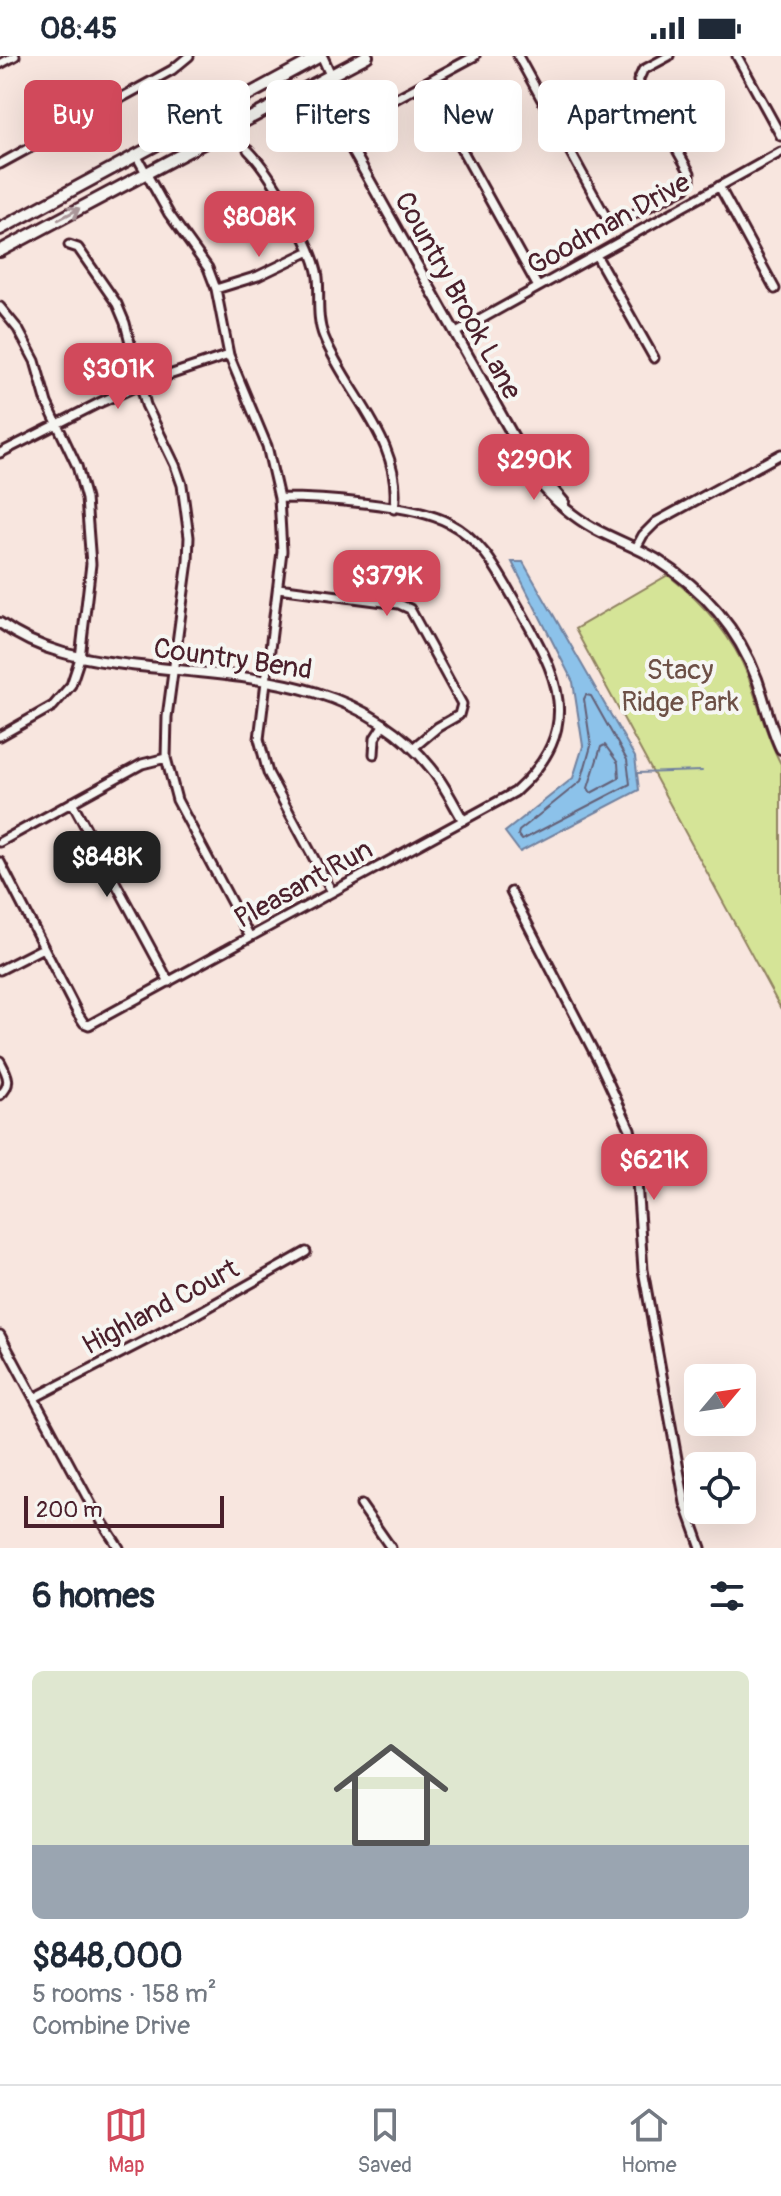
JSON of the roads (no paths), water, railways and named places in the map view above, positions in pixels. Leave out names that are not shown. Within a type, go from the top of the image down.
[{"type":"main road","points":[[0,229],[321,56]]},
{"type":"main road","points":[[0,251],[367,56]]},
{"type":"street","points":[[0,64],[15,56]]},
{"type":"street","points":[[0,164],[172,70],[189,56]]},
{"type":"street","name":"Country Brook Lane","points":[[321,56],[333,80]]},
{"type":"street","points":[[431,80],[475,56]]},
{"type":"street","points":[[518,56],[607,219],[614,224],[675,194],[690,181],[690,173],[638,81],[643,70],[669,56]]},
{"type":"street","points":[[737,56],[781,136]]},
{"type":"street","points":[[250,152],[263,166],[310,251],[318,276],[322,334],[385,446],[395,475],[394,509],[306,498],[279,498]]},
{"type":"street","name":"Country Brook Lane","points":[[354,152],[529,463],[572,512],[594,529],[636,548],[692,585],[725,620],[749,660],[781,749]]},
{"type":"street","points":[[463,152],[538,287]]},
{"type":"street","name":"Goodman Drive","points":[[456,333],[781,152]]},
{"type":"street","points":[[136,155],[169,214],[201,257],[216,289],[229,355],[267,446],[279,498],[282,551],[259,739],[268,773],[332,892]]},
{"type":"street","points":[[719,186],[775,289]]},
{"type":"street","points":[[69,245],[78,248],[117,304],[125,323],[139,385],[175,465],[186,505],[188,561],[164,743],[166,758],[177,800],[250,937]]},
{"type":"street","points":[[216,289],[258,276],[310,251]]},
{"type":"street","points":[[596,255],[654,358]]},
{"type":"street","points":[[0,307],[31,352],[47,403],[77,466],[91,534],[91,564],[80,658],[71,685],[53,706],[0,736]]},
{"type":"street","points":[[0,453],[139,385],[229,355]]},
{"type":"street","points":[[636,548],[656,522],[781,454]]},
{"type":"street","name":"Pleasant Run","points":[[43,948],[87,1025],[515,792],[536,772],[556,731],[559,705],[555,681],[537,640],[496,568],[478,544],[441,519],[394,509]]},
{"type":"street","points":[[278,588],[405,605],[414,614],[460,695],[462,708],[459,715],[438,727],[413,748]]},
{"type":"street","name":"Country Bend","points":[[0,623],[33,643],[80,658],[265,682],[322,693],[360,709],[413,748],[439,779],[463,820]]},
{"type":"street","points":[[374,754],[375,738],[384,724]]},
{"type":"street","points":[[0,842],[142,764],[166,758]]},
{"type":"street","points":[[72,802],[169,982]]},
{"type":"street","points":[[0,862],[43,948],[0,970]]},
{"type":"street","points":[[511,892],[630,1129],[635,1152],[643,1270],[685,1503],[701,1548]]},
{"type":"street","points":[[0,1061],[8,1078],[7,1086],[0,1095]]},
{"type":"street","name":"Highland Court","points":[[34,1398],[191,1317],[306,1252]]},
{"type":"street","points":[[0,1335],[92,1506],[119,1548]]},
{"type":"street","points":[[361,1505],[391,1548]]},
{"type":"water","points":[[512,562],[523,562],[635,757],[639,790],[520,852],[505,832],[573,778],[583,746],[573,682]]},
{"type":"waterway","points":[[637,773],[702,771]]},
{"type":"park label","name":"Stacy Ridge Park","points":[[680,685]]}]
